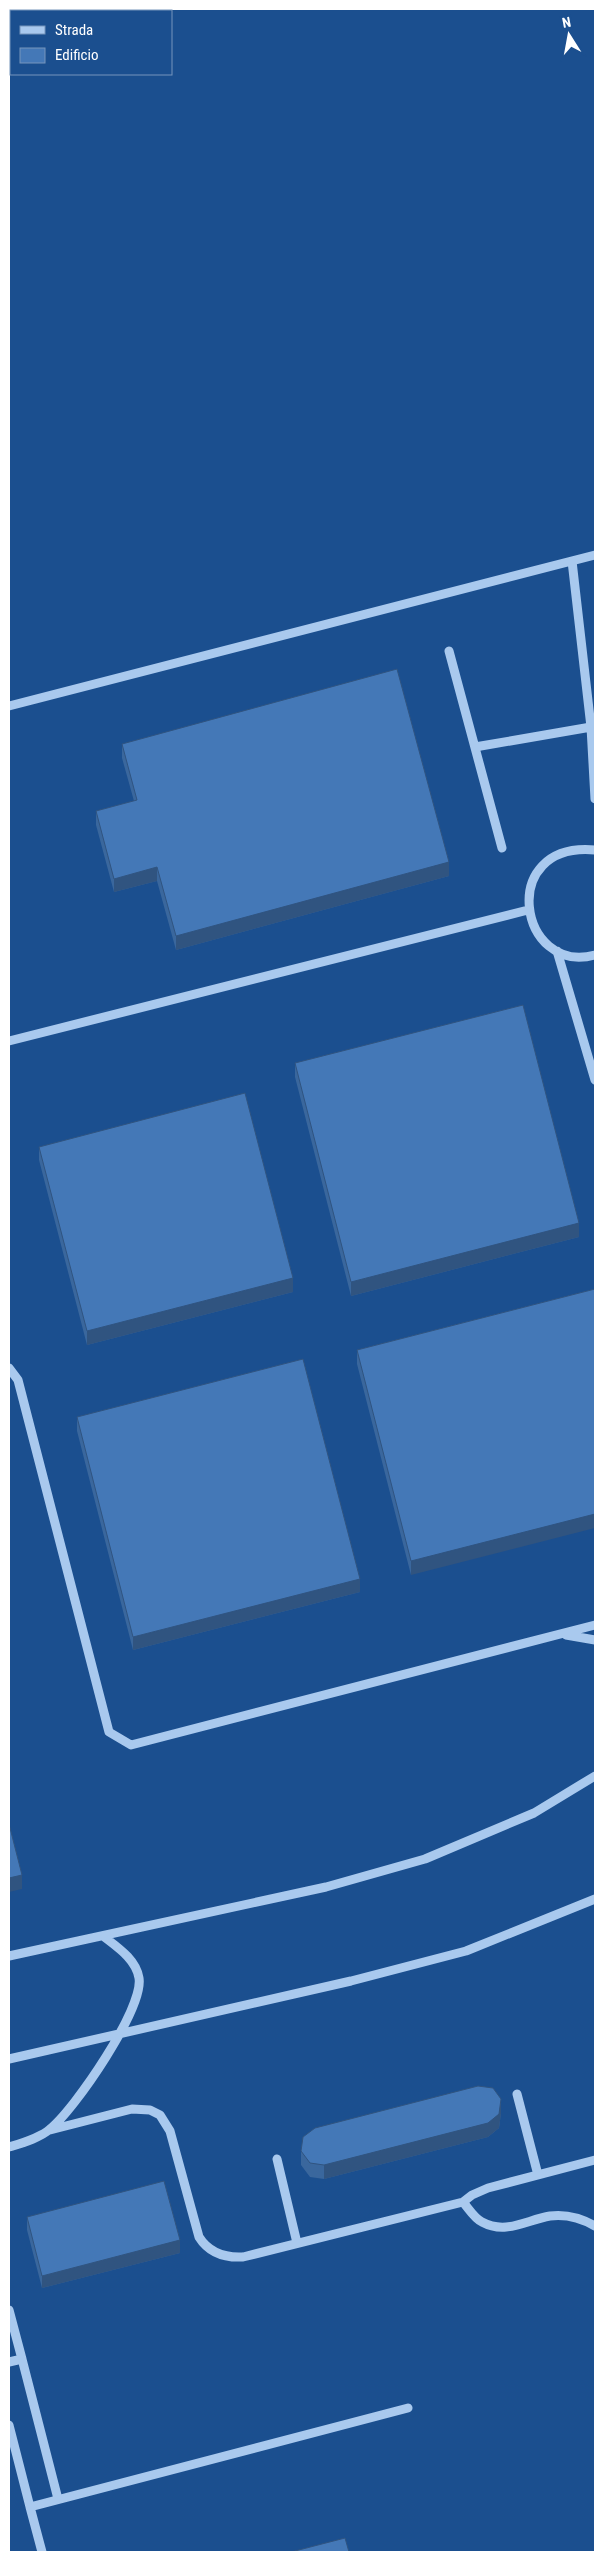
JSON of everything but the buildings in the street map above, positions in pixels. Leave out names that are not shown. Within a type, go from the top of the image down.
[{"type":"lane","points":[[9,706],[595,555]]},
{"type":"lane","points":[[572,561],[591,727],[595,799]]},
{"type":"lane","points":[[449,651],[502,848]]},
{"type":"lane","points":[[474,747],[591,727]]},
{"type":"lane","points":[[595,850],[577,848],[556,855],[539,869],[530,888],[528,910],[533,927],[557,951],[573,957],[595,955]]},
{"type":"lane","points":[[9,1041],[528,910]]},
{"type":"lane","points":[[557,951],[595,1080]]},
{"type":"lane","points":[[9,1368],[18,1380],[109,1732],[130,1745],[595,1625]]},
{"type":"lane","points":[[561,1634],[595,1640]]},
{"type":"lane","points":[[9,1956],[326,1887],[425,1859],[534,1813],[595,1776]]},
{"type":"lane","points":[[9,2059],[351,1981],[466,1951],[595,1899]]},
{"type":"lane","points":[[50,2130],[95,2076],[137,1998],[139,1977],[130,1959],[103,1936]]},
{"type":"lane","points":[[517,2094],[538,2175]]},
{"type":"lane","points":[[9,2147],[50,2130],[132,2109],[155,2112],[167,2125],[195,2227],[208,2248],[219,2255],[233,2257],[463,2202],[482,2190],[595,2160]]},
{"type":"lane","points":[[277,2159],[297,2243]]},
{"type":"lane","points":[[463,2202],[477,2219],[493,2227],[512,2228],[538,2219],[559,2215],[577,2218],[595,2226]]},
{"type":"lane","points":[[9,2310],[58,2500]]},
{"type":"lane","points":[[9,2362],[22,2359]]},
{"type":"lane","points":[[30,2507],[408,2408]]},
{"type":"lane","points":[[9,2425],[42,2552]]}]
